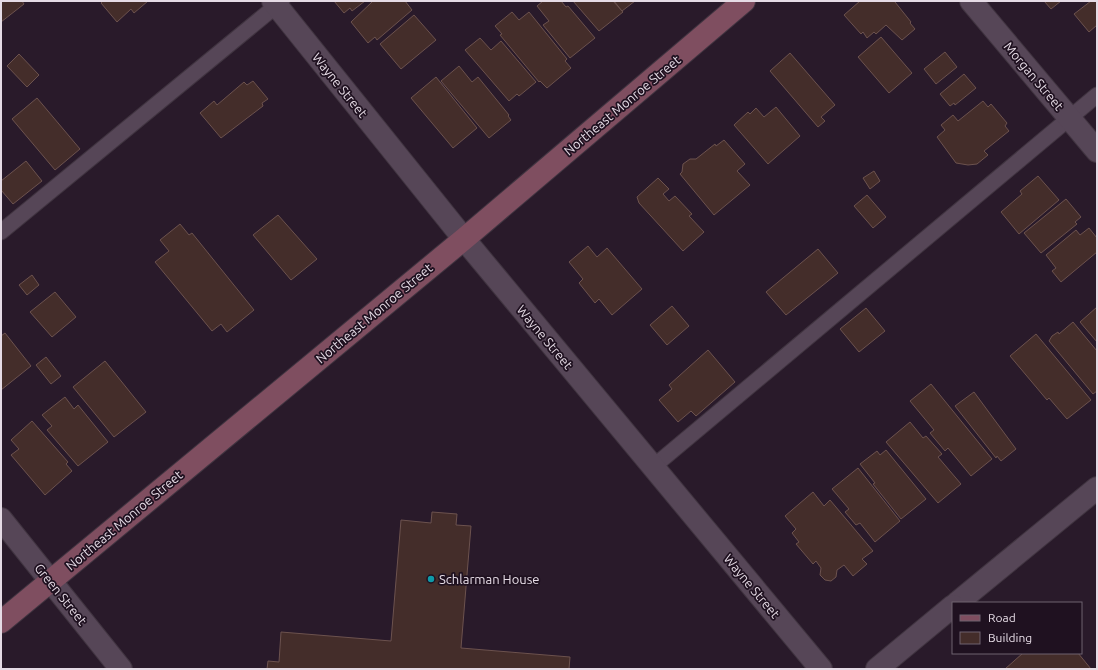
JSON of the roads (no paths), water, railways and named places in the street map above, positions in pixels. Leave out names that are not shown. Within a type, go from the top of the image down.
[{"type":"street","name":"Northeast Monroe Street","points":[[1,622],[464,239],[744,1]]},
{"type":"street","name":"Morgan Street","points":[[971,1],[1097,151]]},
{"type":"street","name":"Wayne Street","points":[[277,2],[464,239],[821,669]]},
{"type":"street","points":[[958,602],[1097,488]]},
{"type":"street","name":"Green Street","points":[[1,519],[121,669]]},
{"type":"street","points":[[877,669],[952,607]]},
{"type":"lane","points":[[1,232],[277,2]]},
{"type":"lane","points":[[653,467],[1097,95]]},
{"type":"place","name":"Schlarman House","points":[[431,579]]}]
